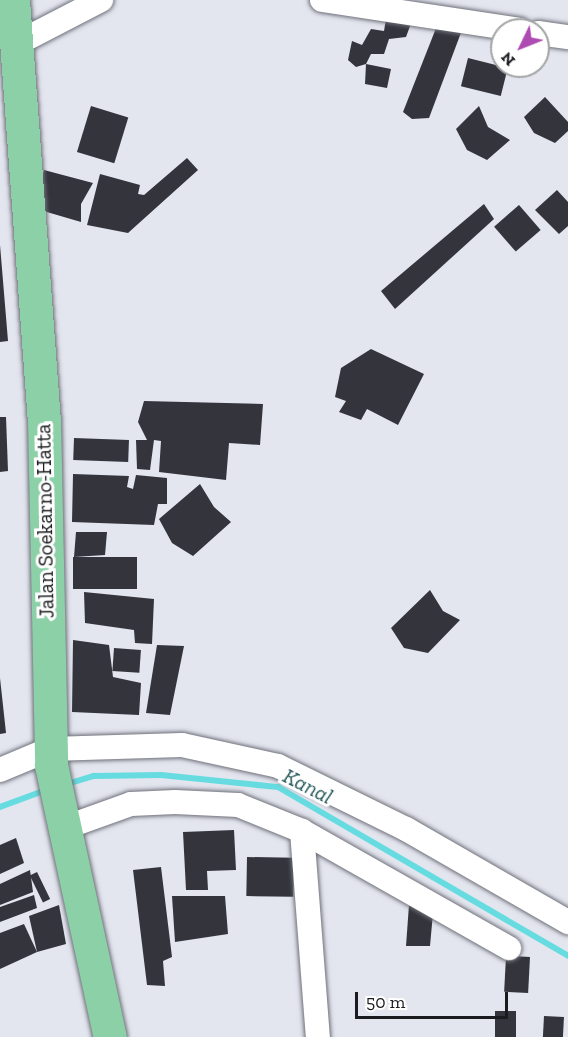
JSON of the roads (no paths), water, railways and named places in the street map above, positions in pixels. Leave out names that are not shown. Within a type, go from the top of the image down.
[{"type":"main road","name":"Jalan Soekarno-Hatta","points":[[13,0],[44,420],[50,757],[110,1037]]},
{"type":"street","points":[[16,44],[101,0]]},
{"type":"street","points":[[321,0],[490,25]]},
{"type":"street","points":[[550,35],[568,37]]},
{"type":"street","points":[[0,770],[50,757],[182,745],[278,766],[397,824],[568,922]]},
{"type":"street","points":[[62,820],[131,804],[175,802],[238,806],[303,831],[509,948]]},
{"type":"street","points":[[303,831],[318,1037]]},
{"type":"waterway","name":"Kanal","points":[[64,785],[94,776],[161,775],[278,787],[568,956]]},
{"type":"waterway","name":"Kanal","points":[[0,807],[46,790]]}]
